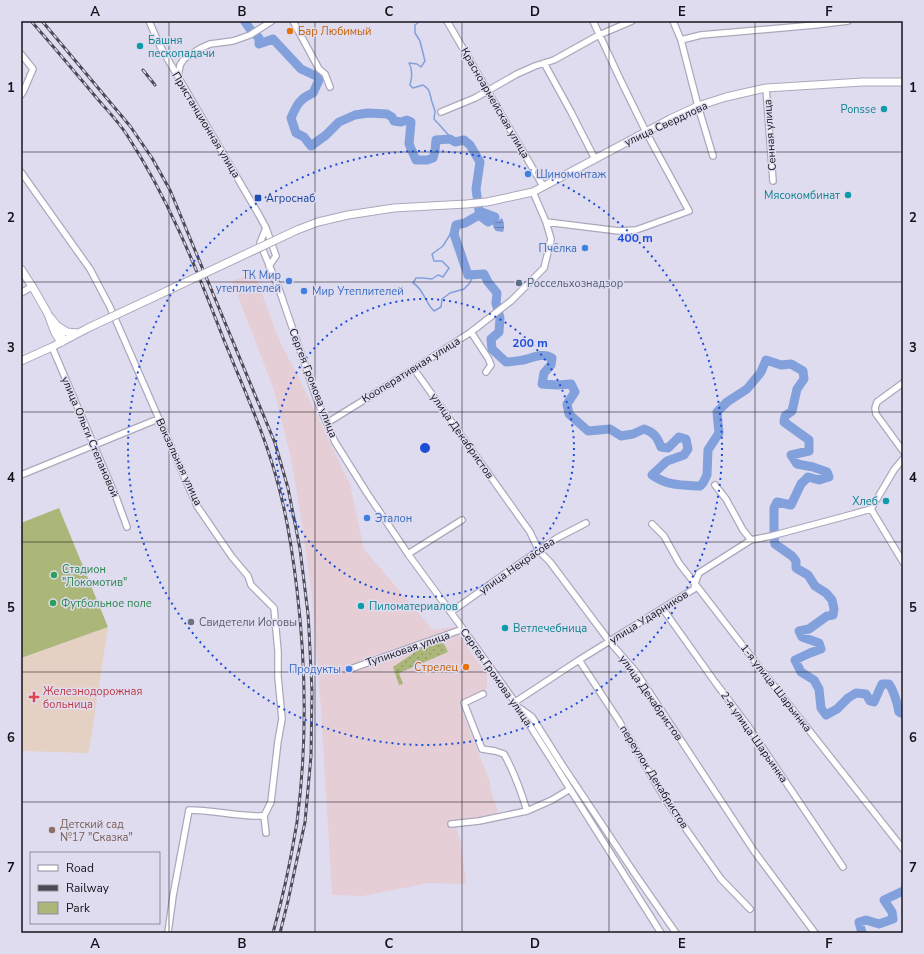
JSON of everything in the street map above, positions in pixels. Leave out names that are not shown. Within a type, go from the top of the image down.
[{"type":"main road","name":"улица Свердлова","points":[[21,361],[297,230],[318,222],[348,215],[394,208],[487,202],[533,192],[698,106],[726,97],[766,88],[863,82],[903,82]]},
{"type":"main road","points":[[21,269],[54,326],[58,339],[62,342]]},
{"type":"main road","points":[[54,326],[67,332],[78,333]]},
{"type":"main road","points":[[52,347],[54,326]]},
{"type":"street","name":"Пристанционная улица","points":[[149,21],[160,46],[266,228],[276,256],[269,266]]},
{"type":"street","points":[[178,77],[180,65],[184,59],[199,49],[210,44],[233,41],[253,33],[272,21]]},
{"type":"street","points":[[293,21],[319,69],[325,74],[330,87]]},
{"type":"street","name":"Красноармейская улица","points":[[449,21],[543,186]]},
{"type":"street","points":[[533,192],[546,222],[619,231],[636,230],[689,212],[646,132],[593,21]]},
{"type":"street","points":[[441,112],[475,98],[517,74],[554,60],[599,35],[632,21]]},
{"type":"street","points":[[673,21],[681,40],[713,156]]},
{"type":"street","points":[[681,40],[701,35],[848,21]]},
{"type":"street","points":[[21,54],[33,69],[21,95]]},
{"type":"street","points":[[544,63],[595,159]]},
{"type":"street","points":[[172,67],[180,65]]},
{"type":"street","name":"Сенная улица","points":[[766,88],[773,182]]},
{"type":"street","name":"Вокзальная улица","points":[[21,172],[90,269],[110,307],[197,506],[232,557],[248,576],[251,585],[274,608],[282,719],[271,802],[264,816],[266,833]]},
{"type":"street","name":"Кооперативная улица","points":[[327,423],[471,332],[498,311],[544,268],[550,239],[546,222]]},
{"type":"street","name":"Сергея Громова улица","points":[[266,228],[260,243],[279,289],[318,403],[335,442],[408,554],[451,612],[516,705],[661,933]]},
{"type":"street","points":[[21,293],[32,286]]},
{"type":"street","points":[[471,332],[490,362],[491,366],[486,372]]},
{"type":"street","name":"улица Ольги Степановой","points":[[52,347],[116,497],[127,527]]},
{"type":"street","name":"улица Декабристов","points":[[414,369],[530,532],[539,551],[550,562],[610,642],[636,672],[754,851],[815,933]]},
{"type":"street","points":[[903,383],[877,402],[875,408],[876,414],[903,451]]},
{"type":"street","points":[[21,475],[158,419]]},
{"type":"street","points":[[903,459],[894,470],[871,509],[903,562]]},
{"type":"street","points":[[715,485],[726,499],[744,530],[752,540]]},
{"type":"street","name":"улица Ударников","points":[[516,705],[580,660],[694,589],[699,573],[752,540],[871,509]]},
{"type":"street","points":[[408,554],[462,520]]},
{"type":"street","name":"улица Некрасова","points":[[451,612],[558,538],[586,523]]},
{"type":"street","name":"1-я улица Шарьинка","points":[[652,524],[664,536],[679,563],[903,849]]},
{"type":"street","name":"2-я улица Шарьинка","points":[[663,608],[748,726],[843,866]]},
{"type":"street","name":"Тупиковая улица","points":[[353,668],[463,629]]},
{"type":"street","name":"переулок Декабристов","points":[[580,660],[619,721],[669,805],[721,879],[750,909]]},
{"type":"street","points":[[483,694],[464,703],[482,749],[504,754],[515,778],[527,811]]},
{"type":"street","points":[[516,705],[532,717],[676,933]]},
{"type":"street","points":[[451,824],[479,821],[527,811],[570,790]]},
{"type":"street","points":[[168,933],[173,896],[189,810],[250,817],[264,816]]},
{"type":"shaded area","points":[[254,272],[280,342],[350,484],[364,549],[433,630],[454,627],[476,660],[487,673],[487,689],[459,704],[489,779],[493,798],[498,811],[489,822],[454,820],[461,843],[466,884],[429,883],[363,896],[332,895],[321,709],[312,597],[300,511],[291,459],[274,390],[232,281]]},
{"type":"shaded area","points":[[108,627],[88,753],[21,751],[21,658]]},
{"type":"green space","name":"Стадион \"Локомотив\"","points":[[59,508],[108,627],[21,658],[21,523]]},
{"type":"green space","points":[[431,642],[444,644],[448,652],[399,673],[403,684],[399,685],[393,667],[421,647]]},
{"type":"water","points":[[492,217],[496,217],[499,220],[502,218],[504,225],[503,232],[495,230],[490,219]]},
{"type":"waterway","points":[[246,21],[245,22],[250,29],[259,38],[259,44],[273,39],[301,69],[316,76],[319,80],[313,93],[299,103],[291,118],[296,133],[304,137],[311,146],[326,135],[339,122],[355,115],[368,113],[387,114],[392,117],[394,121],[401,122],[407,120],[411,122],[409,144],[416,160],[427,160],[433,158],[436,140],[450,139],[455,142],[464,140],[470,145],[480,162],[476,189],[479,211],[495,217],[488,222],[479,215],[465,223],[456,225],[454,234],[468,275],[484,274],[488,282],[497,293],[496,303],[500,318],[499,332],[491,339],[492,349],[506,362],[523,360],[541,355],[552,358],[551,365],[544,373],[542,384],[571,384],[575,392],[567,404],[569,414],[588,431],[610,429],[621,436],[633,434],[644,429],[651,432],[655,436],[661,447],[668,448],[679,437],[686,439],[688,449],[684,455],[667,461],[652,475],[658,479],[681,485],[700,486],[703,483],[707,475],[708,450],[719,433],[717,412],[727,402],[747,389],[761,372],[766,360],[781,365],[791,364],[803,371],[804,379],[797,389],[792,411],[785,416],[784,422],[809,440],[809,451],[791,455],[797,464],[813,467],[827,472],[829,477],[819,480],[808,477],[801,484],[791,505],[777,502],[774,508],[774,538],[775,544],[792,556],[796,561],[796,568],[808,575],[815,586],[826,593],[832,600],[834,609],[833,615],[827,616],[809,629],[799,631],[802,637],[819,643],[821,649],[795,660],[801,672],[814,680],[819,689],[821,708],[826,715],[837,709],[848,698],[856,693],[866,694],[870,701],[874,702],[882,684],[889,684],[897,701],[899,712],[903,714]]},
{"type":"waterway","points":[[420,21],[415,25],[415,33],[420,41],[425,61],[421,67],[417,64],[409,63],[412,74],[410,85],[413,88],[423,85],[428,89],[435,111],[434,119],[455,142]]},
{"type":"waterway","points":[[456,225],[443,246],[432,254],[434,261],[442,261],[449,268],[443,277],[438,275],[432,279],[416,278],[413,283],[420,289],[428,304],[434,311],[441,307],[442,299],[450,293],[464,289],[474,275]]},
{"type":"waterway","points":[[862,933],[859,922],[866,920],[879,924],[893,919],[892,912],[884,900],[903,891]]},
{"type":"railway","points":[[31,21],[120,125],[142,159],[180,232],[202,283],[261,430],[274,468],[290,539],[300,619],[304,677],[304,735],[297,822],[273,933]]},
{"type":"railway","points":[[42,21],[130,126],[152,158],[170,190],[275,443],[288,488],[300,549],[308,614],[312,691],[311,756],[305,822],[280,933]]},
{"type":"railway","points":[[143,70],[155,85]]},
{"type":"place","name":"Бар Любимый","points":[[290,31]]},
{"type":"place","name":"Башня пескопадачи","points":[[140,46]]},
{"type":"place","name":"Ponsse","points":[[884,109]]},
{"type":"place","name":"Шиномонтаж","points":[[528,174]]},
{"type":"place","name":"Мясокомбинат","points":[[848,195]]},
{"type":"place","name":"Агроснаб","points":[[258,198]]},
{"type":"place","name":"Пчёлка","points":[[585,248]]},
{"type":"place","name":"ТК Мир утеплителей","points":[[289,281]]},
{"type":"place","name":"Россельхознадзор","points":[[519,283]]},
{"type":"place","name":"Мир Утеплителей","points":[[304,291]]},
{"type":"place","name":"Хлеб","points":[[886,501]]},
{"type":"place","name":"Эталон","points":[[367,518]]},
{"type":"place","name":"Стадион \"Локомотив\"","points":[[54,575]]},
{"type":"place","name":"Футбольное поле","points":[[53,603]]},
{"type":"place","name":"Пиломатериалов","points":[[361,606]]},
{"type":"place","name":"Свидетели Иоговы","points":[[191,622]]},
{"type":"place","name":"Ветлечебница","points":[[505,628]]},
{"type":"place","name":"Стрелец","points":[[466,667]]},
{"type":"place","name":"Продукты","points":[[349,669]]},
{"type":"place","name":"Железнодорожная больница","points":[[34,697]]},
{"type":"place","name":"Детский сад №17 \"Сказка\"","points":[[52,830]]}]
